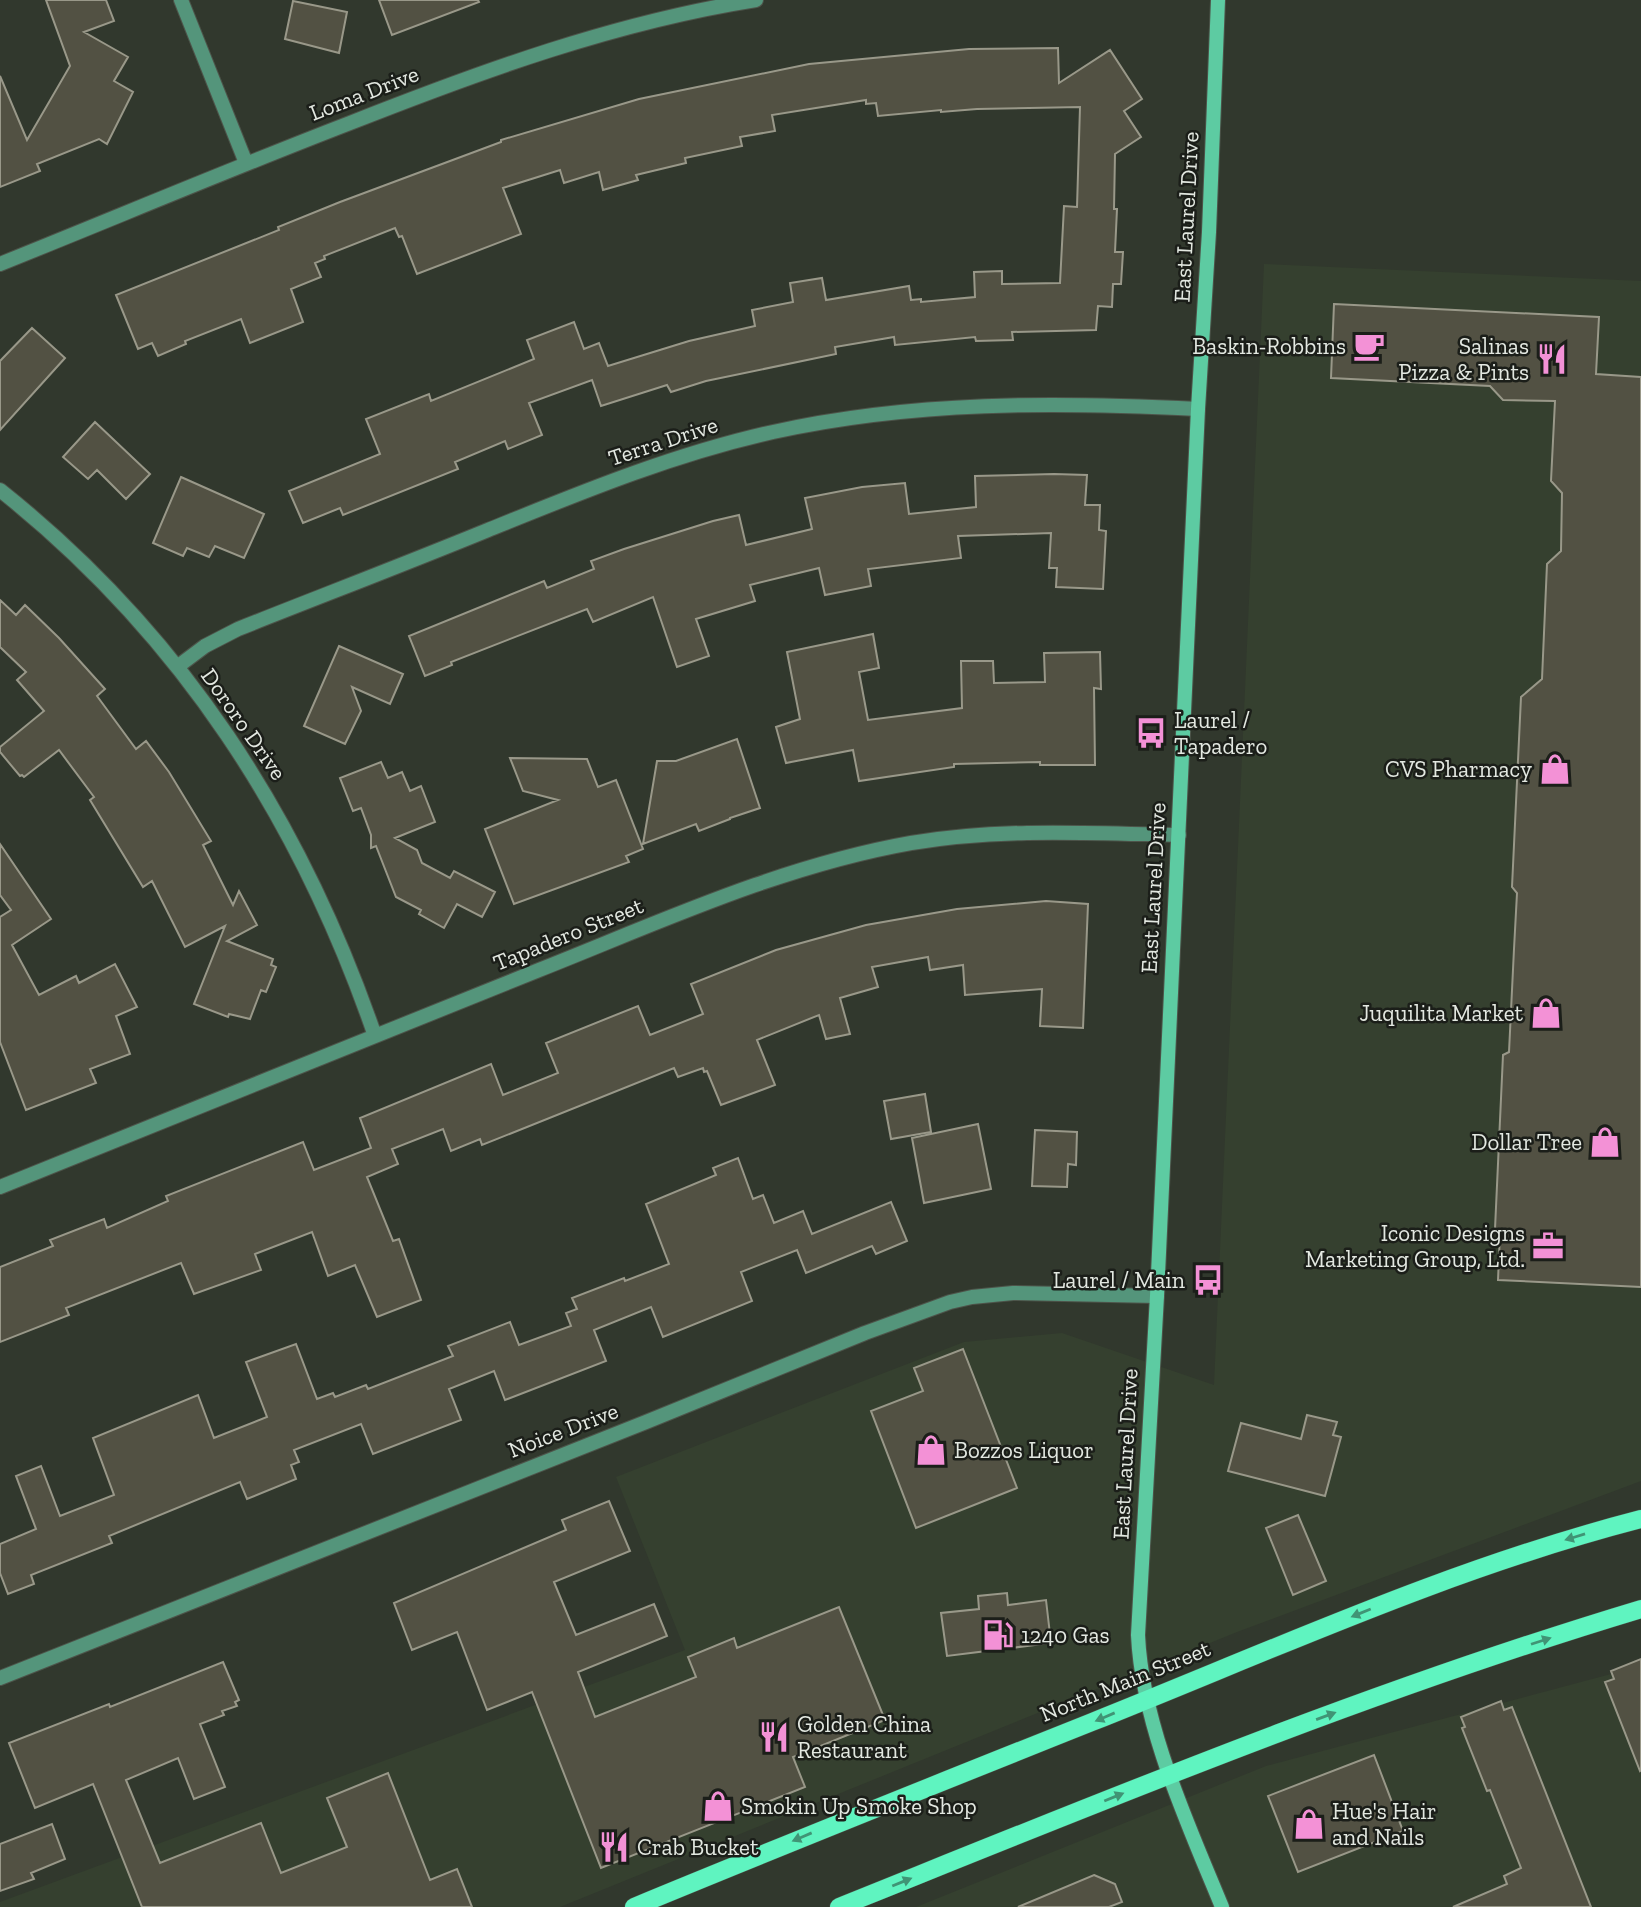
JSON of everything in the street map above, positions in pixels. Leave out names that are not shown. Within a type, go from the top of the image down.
[{"type":"main road","name":"East Laurel Drive","points":[[1218,0],[1157,1296],[1139,1611],[1139,1662],[1146,1699],[1170,1775],[1222,1907]]},
{"type":"main road","name":"North Main Street","points":[[634,1907],[1391,1600],[1556,1543],[1641,1519]]},
{"type":"main road","points":[[839,1907],[1170,1775],[1400,1689],[1641,1609]]},
{"type":"street","points":[[181,0],[246,163]]},
{"type":"street","name":"Loma Drive","points":[[0,264],[246,163],[475,74],[548,50],[692,12],[757,0]]},
{"type":"street","name":"Terra Drive","points":[[177,667],[205,646],[238,629],[620,477],[737,441],[847,418],[964,406],[1072,404],[1198,410]]},
{"type":"street","name":"Dororo Drive","points":[[0,490],[94,573],[177,667],[228,736],[282,821],[344,949],[375,1036]]},
{"type":"street","name":"Tapadero Street","points":[[0,1187],[774,878],[847,857],[913,843],[977,835],[1045,832],[1179,835]]},
{"type":"street","name":"Noice Drive","points":[[0,1678],[864,1333],[950,1302],[1013,1293],[1157,1296]]},
{"type":"shaded area","points":[[1264,264],[1641,281],[1641,1481],[1237,1632],[560,1907],[0,1907],[0,1902],[685,1650],[616,1477],[964,1342],[1062,1333],[1214,1385]]},
{"type":"shaded area","points":[[1641,1666],[1641,1907],[916,1907],[1266,1766]]},
{"type":"building","points":[[46,0],[106,0],[114,21],[84,32],[128,57],[114,81],[133,92],[107,144],[99,139],[37,164],[40,171],[0,187],[0,76],[27,140],[70,66]]},
{"type":"building","points":[[379,0],[478,0],[479,2],[392,35]]},
{"type":"building","points":[[293,1],[347,12],[339,53],[285,39]]},
{"type":"building","points":[[1058,48],[1059,83],[1110,50],[1142,99],[1124,111],[1141,137],[1115,154],[1115,252],[1123,252],[1121,284],[1113,284],[1112,307],[1098,306],[1096,330],[1012,332],[1013,340],[976,341],[975,337],[895,345],[894,337],[835,347],[836,354],[706,381],[671,392],[667,385],[601,406],[592,380],[529,403],[542,435],[508,449],[505,441],[455,462],[458,469],[343,515],[340,508],[303,523],[289,491],[380,454],[366,419],[429,394],[431,401],[534,359],[527,340],[574,322],[584,349],[599,343],[608,366],[689,341],[755,326],[752,310],[793,302],[790,283],[822,278],[826,300],[909,286],[911,300],[921,299],[921,302],[975,297],[974,272],[1002,271],[1002,284],[1060,283],[1064,206],[1077,207],[1080,107],[941,110],[878,116],[876,103],[866,104],[866,100],[772,115],[775,131],[740,137],[742,146],[685,158],[686,163],[636,175],[638,180],[603,190],[599,172],[564,183],[560,170],[503,188],[521,234],[417,274],[402,236],[399,237],[395,228],[324,256],[325,259],[315,263],[321,277],[291,289],[303,322],[250,343],[241,319],[185,341],[186,344],[158,356],[152,343],[138,349],[116,295],[279,230],[278,227],[340,202],[501,140],[639,99],[809,64],[969,49]]},
{"type":"building","points":[[1334,304],[1599,317],[1596,374],[1641,377],[1641,1287],[1498,1280],[1500,1233],[1495,1229],[1503,1055],[1509,1052],[1517,893],[1512,887],[1521,697],[1542,679],[1547,564],[1561,551],[1562,493],[1551,481],[1555,401],[1503,400],[1490,386],[1331,378]]},
{"type":"building","points":[[32,328],[65,358],[0,430],[0,361]]},
{"type":"building","points":[[95,422],[150,474],[126,499],[97,470],[88,479],[63,457]]},
{"type":"building","points":[[1087,475],[1085,505],[1100,505],[1099,530],[1106,531],[1103,589],[1056,587],[1057,568],[1049,568],[1051,533],[958,536],[961,558],[868,569],[871,586],[825,595],[819,568],[750,585],[755,601],[696,619],[709,656],[677,667],[653,597],[593,622],[587,609],[451,662],[452,665],[425,676],[409,636],[544,581],[547,588],[594,569],[591,561],[713,521],[739,515],[746,545],[812,529],[805,498],[862,487],[905,483],[909,514],[976,507],[975,476]]},
{"type":"building","points":[[181,477],[264,514],[244,558],[215,546],[209,557],[187,548],[183,556],[153,543]]},
{"type":"building","points":[[0,600],[16,615],[25,605],[105,689],[97,696],[136,749],[146,741],[169,772],[211,841],[203,845],[233,905],[239,891],[257,925],[227,941],[273,959],[271,965],[276,967],[266,992],[261,990],[250,1019],[229,1014],[228,1017],[194,1004],[225,926],[185,947],[152,881],[143,887],[90,800],[94,797],[59,750],[24,777],[20,776],[0,752],[0,747],[44,711],[17,680],[26,672],[0,647]]},
{"type":"building","points":[[873,634],[879,668],[859,672],[868,720],[962,708],[961,661],[993,661],[994,683],[1045,682],[1044,653],[1100,652],[1101,689],[1094,688],[1095,765],[1040,765],[1040,762],[954,764],[954,767],[859,781],[853,750],[786,763],[776,727],[800,719],[787,652]]},
{"type":"building","points":[[339,646],[403,674],[390,704],[352,687],[361,711],[345,744],[304,726]]},
{"type":"building","points":[[737,739],[760,808],[699,831],[696,824],[643,844],[657,761],[676,761]]},
{"type":"building","points":[[510,758],[587,759],[598,787],[616,780],[643,849],[626,856],[629,862],[514,904],[485,829],[558,800],[523,791]]},
{"type":"building","points":[[381,762],[388,778],[402,772],[410,791],[421,786],[435,822],[395,838],[417,850],[422,863],[450,878],[454,871],[495,892],[482,917],[457,904],[444,928],[419,914],[421,910],[396,897],[376,846],[371,848],[371,835],[361,808],[353,811],[340,778]]},
{"type":"building","points":[[0,844],[51,919],[12,945],[39,995],[76,976],[79,983],[115,964],[137,1007],[116,1016],[130,1054],[90,1069],[96,1083],[26,1110],[0,1042],[0,917],[11,910],[0,895]]},
{"type":"building","points":[[1046,901],[1088,904],[1083,1028],[1040,1026],[1042,989],[965,995],[963,965],[930,970],[928,957],[872,967],[878,987],[840,998],[850,1034],[826,1039],[819,1015],[757,1040],[775,1085],[721,1105],[707,1071],[704,1072],[703,1068],[678,1077],[674,1068],[482,1145],[480,1139],[451,1151],[443,1129],[392,1149],[398,1164],[367,1177],[393,1241],[399,1239],[421,1300],[377,1317],[355,1265],[328,1276],[312,1232],[255,1254],[261,1270],[194,1294],[181,1263],[66,1308],[69,1315],[0,1342],[0,1267],[53,1246],[50,1240],[104,1219],[107,1228],[168,1201],[166,1196],[303,1142],[314,1170],[371,1148],[360,1118],[491,1064],[503,1095],[558,1073],[546,1043],[638,1006],[650,1035],[703,1014],[691,984],[776,950],[866,925],[957,909]]},
{"type":"building","points":[[925,1094],[931,1132],[891,1139],[884,1101]]},
{"type":"building","points":[[978,1124],[991,1189],[924,1203],[912,1138]]},
{"type":"building","points":[[1035,1130],[1077,1132],[1076,1165],[1068,1164],[1067,1187],[1032,1186]]},
{"type":"building","points":[[738,1158],[753,1199],[763,1195],[774,1223],[803,1211],[812,1234],[891,1202],[907,1241],[876,1254],[872,1246],[806,1273],[797,1250],[741,1272],[752,1301],[663,1337],[651,1307],[594,1330],[606,1361],[505,1400],[494,1371],[449,1389],[461,1420],[373,1454],[361,1424],[294,1450],[299,1462],[291,1465],[296,1479],[247,1499],[240,1482],[109,1536],[112,1543],[31,1575],[34,1584],[8,1594],[0,1573],[0,1544],[36,1529],[16,1476],[41,1466],[60,1516],[114,1495],[93,1438],[198,1395],[214,1438],[267,1417],[246,1362],[296,1344],[317,1399],[333,1393],[335,1397],[366,1385],[368,1389],[453,1356],[448,1346],[510,1322],[519,1345],[571,1326],[566,1313],[577,1309],[572,1298],[669,1264],[646,1204],[716,1175],[713,1168]]},
{"type":"building","points":[[963,1349],[1017,1488],[916,1528],[871,1411],[923,1391],[914,1368]]},
{"type":"building","points":[[1307,1415],[1337,1422],[1333,1435],[1341,1437],[1325,1496],[1228,1471],[1241,1423],[1301,1439]]},
{"type":"building","points":[[609,1501],[630,1551],[554,1582],[576,1635],[654,1604],[667,1636],[578,1672],[595,1717],[696,1677],[688,1657],[734,1638],[737,1648],[839,1607],[885,1720],[793,1757],[805,1787],[601,1868],[532,1692],[487,1710],[457,1632],[412,1650],[394,1603],[566,1530],[562,1520]]},
{"type":"building","points":[[1298,1515],[1326,1581],[1293,1595],[1266,1528]]},
{"type":"building","points":[[1007,1593],[1008,1605],[1046,1600],[1051,1643],[947,1656],[941,1613],[979,1609],[978,1596]]},
{"type":"building","points":[[1641,1659],[1640,1771],[1605,1682],[1614,1679],[1611,1671]]},
{"type":"building","points":[[223,1662],[239,1700],[235,1702],[237,1706],[222,1711],[224,1715],[200,1724],[225,1787],[194,1799],[178,1758],[126,1780],[160,1863],[261,1823],[281,1873],[347,1847],[327,1798],[388,1773],[430,1880],[457,1869],[472,1907],[142,1907],[93,1784],[35,1808],[9,1743]]},
{"type":"building","points":[[1501,1701],[1504,1710],[1512,1707],[1591,1907],[1453,1907],[1507,1884],[1504,1876],[1521,1868],[1462,1728],[1465,1727],[1461,1717]]},
{"type":"building","points":[[1374,1755],[1403,1831],[1298,1872],[1268,1796]]},
{"type":"building","points":[[52,1824],[65,1859],[31,1873],[34,1879],[0,1891],[0,1844]]},
{"type":"building","points":[[1094,1875],[1115,1884],[1122,1902],[1109,1907],[1018,1907]]},
{"type":"place","name":"Baskin-Robbins","points":[[1369,346]]},
{"type":"place","name":"Salinas Pizza & Pints","points":[[1552,359]]},
{"type":"place","name":"Laurel / Tapadero","points":[[1151,733]]},
{"type":"place","name":"CVS Pharmacy","points":[[1555,769]]},
{"type":"place","name":"Juquilita Market","points":[[1546,1013]]},
{"type":"place","name":"Dollar Tree","points":[[1605,1142]]},
{"type":"place","name":"Iconic Designs Marketing Group, Ltd.","points":[[1548,1246]]},
{"type":"place","name":"Laurel / Main","points":[[1208,1280]]},
{"type":"place","name":"Bozzos Liquor","points":[[931,1450]]},
{"type":"place","name":"1240 Gas","points":[[998,1635]]},
{"type":"place","name":"Golden China Restaurant","points":[[774,1737]]},
{"type":"place","name":"Smokin Up Smoke Shop","points":[[718,1806]]},
{"type":"place","name":"Hue's Hair and Nails","points":[[1309,1824]]},
{"type":"place","name":"Crab Bucket","points":[[614,1847]]}]
